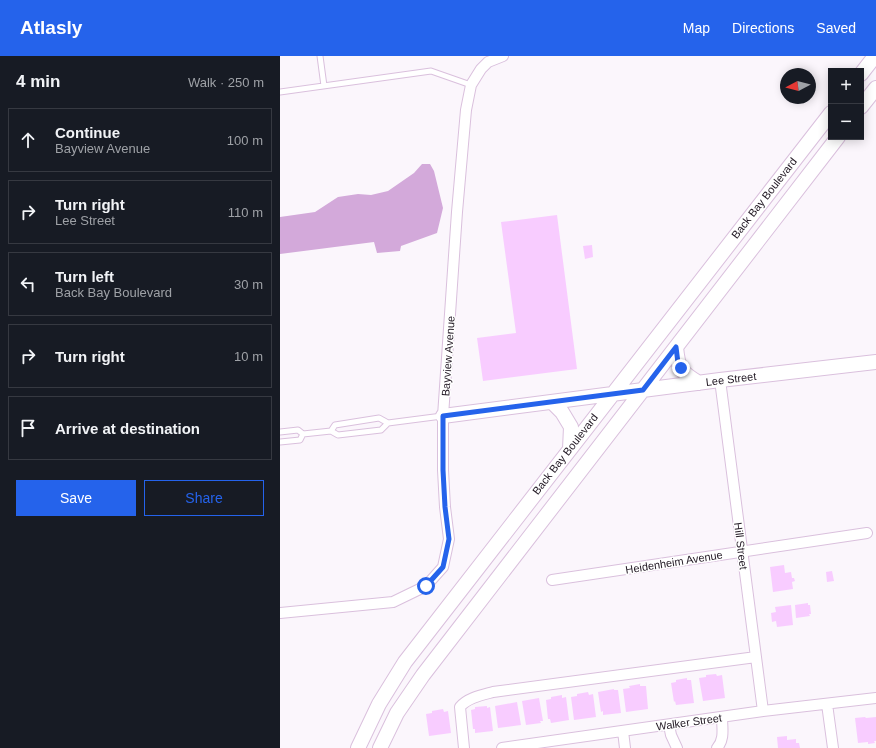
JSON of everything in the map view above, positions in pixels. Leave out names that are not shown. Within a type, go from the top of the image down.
[{"type":"main road","points":[[864,70],[875,56]]},
{"type":"main road","points":[[863,104],[876,88]]},
{"type":"main road","name":"Back Bay Boulevard","points":[[358,748],[379,704],[405,662],[828,117]]},
{"type":"main road","name":"Back Bay Boulevard","points":[[380,748],[397,713],[423,675],[836,140]]},
{"type":"main road","points":[[676,347],[678,363],[686,375],[699,383]]},
{"type":"main road","name":"Lee Street","points":[[443,416],[553,403],[720,380],[876,362]]},
{"type":"main road","points":[[553,403],[562,412],[571,427],[570,449]]},
{"type":"street","name":"Bayview Avenue","points":[[280,613],[393,602],[426,586],[443,567],[449,539],[445,507],[443,470],[443,416],[457,212],[466,110],[471,85],[480,69],[488,62],[502,56]]},
{"type":"street","name":"Hill Street","points":[[720,380],[763,711]]},
{"type":"street","name":"Heidenheim Avenue","points":[[552,580],[867,533]]},
{"type":"street","points":[[464,748],[460,707],[464,702],[482,695],[493,692],[756,657]]},
{"type":"street","name":"Walker Street","points":[[502,748],[763,711],[876,698]]},
{"type":"street","points":[[827,704],[833,748]]},
{"type":"street","points":[[717,748],[721,744],[722,717]]},
{"type":"street","points":[[669,725],[671,735],[677,748]]},
{"type":"street","points":[[623,731],[625,748]]},
{"type":"lane","points":[[320,56],[324,86]]},
{"type":"lane","points":[[280,92],[431,72],[471,85]]},
{"type":"lane","points":[[331,431],[335,425],[379,418],[388,423],[443,416]]},
{"type":"lane","points":[[280,432],[298,430],[303,434],[331,431],[338,435],[381,430],[388,423]]},
{"type":"lane","points":[[280,442],[300,440],[303,434]]},
{"type":"shaded area","points":[[422,164],[430,164],[434,171],[443,208],[437,233],[401,246],[400,251],[377,253],[374,242],[280,254],[280,217],[315,212],[338,197],[358,194],[371,195],[388,191],[414,173]]},
{"type":"building","points":[[557,215],[577,369],[483,381],[477,338],[516,333],[501,222]]},
{"type":"building","points":[[592,245],[593,257],[585,259],[583,246]]},
{"type":"building","points":[[784,565],[785,573],[791,572],[792,578],[794,578],[795,581],[792,582],[793,589],[773,592],[770,567]]},
{"type":"building","points":[[832,571],[834,581],[827,582],[826,572]]},
{"type":"building","points":[[808,603],[808,605],[810,605],[810,616],[796,618],[795,605]]},
{"type":"building","points":[[791,605],[793,625],[777,627],[776,621],[772,622],[771,613],[776,612],[775,607]]},
{"type":"building","points":[[716,674],[717,676],[722,675],[725,698],[703,701],[699,678],[706,677],[706,675]]},
{"type":"building","points":[[687,678],[687,680],[691,680],[694,703],[676,705],[675,701],[674,702],[671,683],[676,682],[676,680]]},
{"type":"building","points":[[640,684],[640,686],[646,686],[648,709],[626,712],[623,689]]},
{"type":"building","points":[[614,689],[618,690],[621,713],[603,715],[603,711],[601,712],[598,692]]},
{"type":"building","points":[[588,692],[589,695],[593,694],[596,717],[574,720],[571,697]]},
{"type":"building","points":[[562,695],[562,698],[566,697],[569,720],[551,723],[550,719],[548,719],[546,700],[551,699],[551,697]]},
{"type":"building","points":[[539,698],[543,721],[540,721],[541,723],[526,725],[522,701]]},
{"type":"building","points":[[517,702],[521,725],[498,728],[495,706]]},
{"type":"building","points":[[487,706],[487,708],[490,707],[493,731],[475,733],[475,729],[473,729],[471,710],[475,709],[475,707]]},
{"type":"building","points":[[443,709],[444,712],[448,711],[451,733],[429,736],[426,714]]},
{"type":"building","points":[[876,717],[875,743],[858,743],[855,718]]},
{"type":"building","points":[[787,736],[787,740],[796,739],[796,743],[799,743],[800,748],[778,748],[777,737]]},
{"type":"route","points":[[426,586],[443,567],[449,539],[445,507],[442,452],[443,416],[553,403],[643,390],[676,347],[678,363],[681,368]]}]
